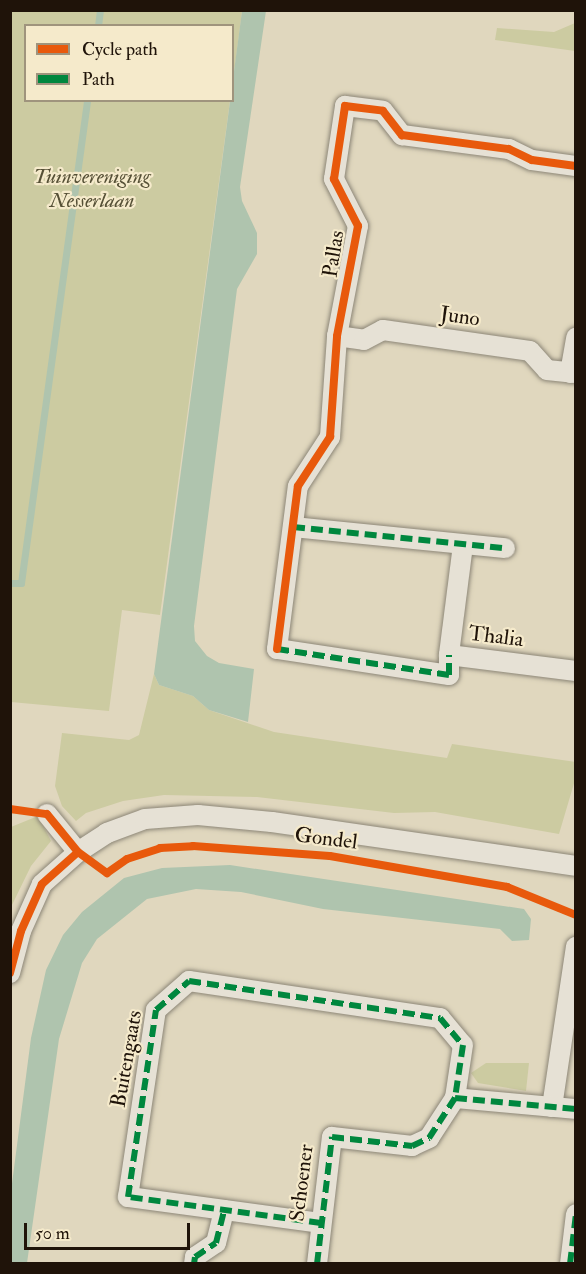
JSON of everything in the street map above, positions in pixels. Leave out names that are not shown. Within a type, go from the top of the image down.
[{"type":"street","name":"Pallas","points":[[449,655],[449,675],[278,650],[298,486],[330,437],[337,336],[358,226],[334,179],[345,106],[383,111],[402,135],[508,149],[532,160],[576,166]]},
{"type":"street","name":"Juno","points":[[337,336],[364,340],[383,330],[530,351],[547,370],[573,373]]},
{"type":"street","points":[[573,373],[576,338]]},
{"type":"street","points":[[293,527],[505,548]]},
{"type":"street","name":"Thalia","points":[[463,545],[449,655],[576,671]]},
{"type":"street","points":[[47,814],[78,852]]},
{"type":"street","name":"Gondel","points":[[10,973],[21,931],[42,884],[78,852],[107,833],[145,819],[198,815],[272,822],[576,866]]},
{"type":"street","points":[[552,1107],[574,957]]},
{"type":"street","name":"Buitengaats","points":[[321,1223],[128,1197],[156,1010],[189,981],[440,1018],[463,1045],[455,1098]]},
{"type":"street","points":[[455,1098],[576,1109]]},
{"type":"street","name":"Schoener","points":[[317,1263],[332,1137],[412,1146],[429,1138],[455,1098]]},
{"type":"street","points":[[194,1263],[195,1257],[216,1243],[224,1210]]},
{"type":"street","points":[[570,1263],[576,1214]]},
{"type":"green space","name":"Tuinvereniging Nesserlaan","points":[[10,11],[242,11],[234,73],[234,24],[24,24],[24,102],[230,102],[160,615],[122,610],[109,711],[11,702]]},
{"type":"green space","points":[[575,23],[575,51],[495,40],[497,28],[554,32]]},
{"type":"green space","points":[[154,674],[159,685],[193,696],[209,710],[274,732],[447,758],[452,744],[576,762],[575,780],[559,834],[435,812],[394,813],[257,797],[164,795],[123,801],[86,813],[76,821],[62,806],[55,786],[62,733],[129,740],[139,735]]},
{"type":"green space","points":[[38,816],[51,841],[31,866],[11,907],[11,827]]},
{"type":"green space","points":[[486,1063],[529,1063],[526,1091],[478,1083],[471,1073]]},
{"type":"shaded area","points":[[242,11],[266,11],[240,187],[242,201],[257,233],[257,254],[237,289],[194,626],[195,641],[207,656],[219,663],[254,669],[248,722],[209,710],[193,696],[159,685],[154,674],[230,102],[234,102],[234,71]]},
{"type":"shaded area","points":[[230,865],[524,909],[531,919],[529,940],[512,941],[500,929],[323,909],[241,892],[196,889],[147,899],[97,939],[82,963],[59,1039],[27,1263],[11,1263],[11,1191],[31,1038],[46,970],[63,935],[82,912],[124,878],[162,868]]},
{"type":"waterway","points":[[98,24],[100,10]]},
{"type":"waterway","points":[[10,583],[21,583],[87,102]]},
{"type":"marked path","points":[[293,527],[505,548]]},
{"type":"marked path","points":[[277,649],[449,675],[449,655]]},
{"type":"marked path","points":[[321,1223],[128,1197],[156,1010],[189,981],[440,1018],[463,1045],[455,1098]]},
{"type":"marked path","points":[[317,1264],[332,1137],[412,1146],[429,1138],[455,1098],[576,1109]]},
{"type":"marked path","points":[[194,1264],[195,1257],[216,1243],[224,1210]]},
{"type":"marked path","points":[[570,1264],[576,1214]]},
{"type":"cycle path","points":[[277,649],[298,486],[330,437],[337,336],[358,226],[334,179],[345,106],[383,111],[402,135],[509,149],[532,160],[576,166]]},
{"type":"cycle path","points":[[10,809],[47,814],[78,852],[107,873],[127,859],[160,848],[193,846],[330,856],[507,887],[576,915]]},
{"type":"cycle path","points":[[10,973],[21,931],[42,884],[78,852]]}]
